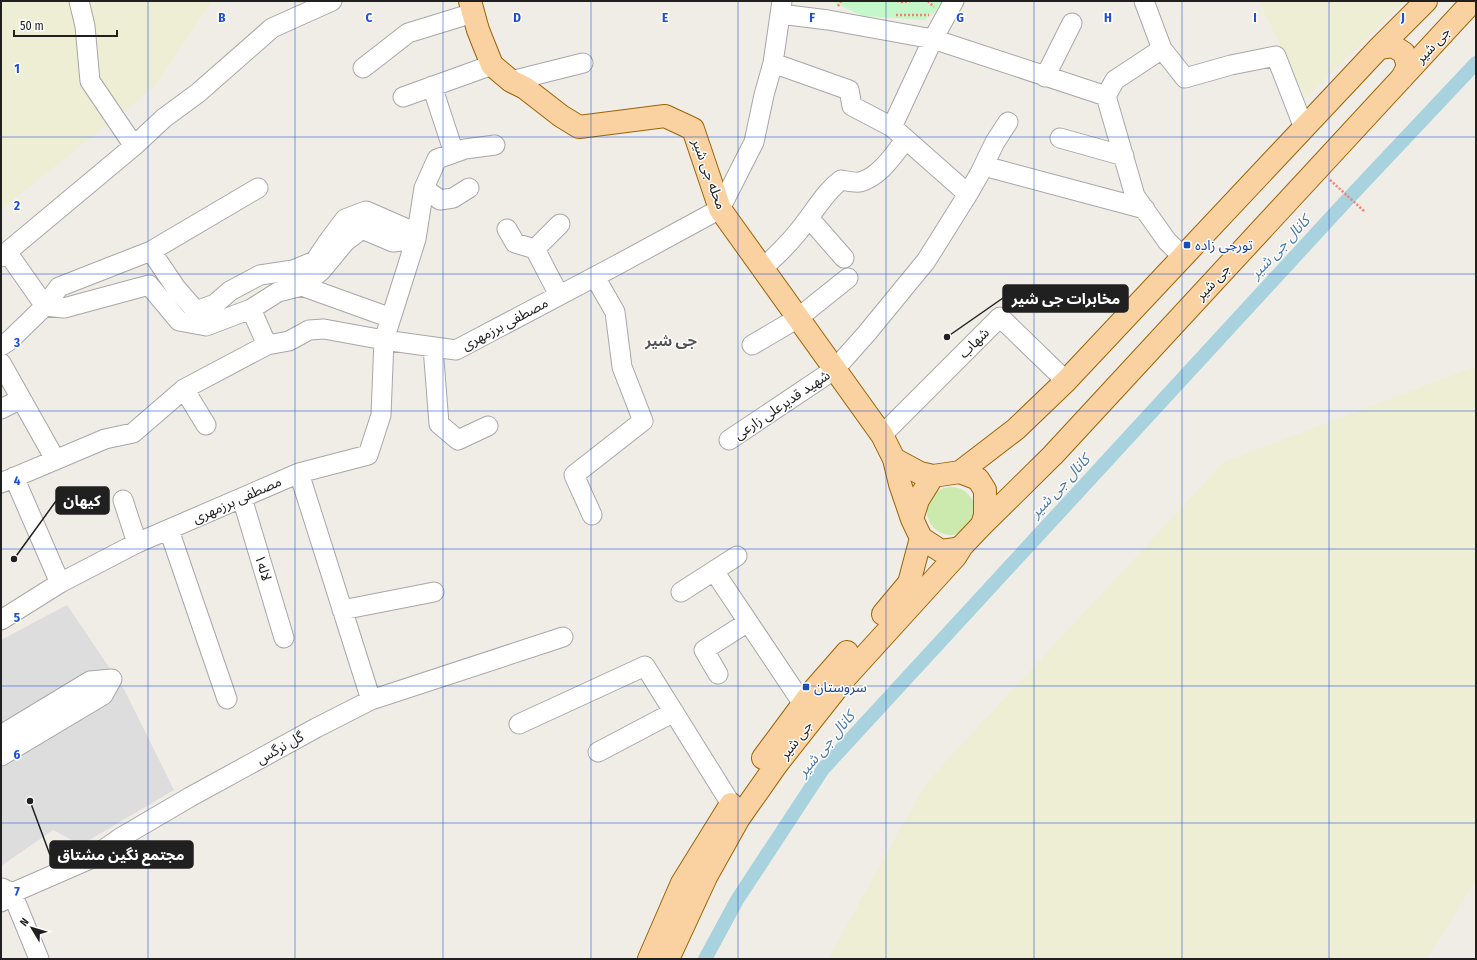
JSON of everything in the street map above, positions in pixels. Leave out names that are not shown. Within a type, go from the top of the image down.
[{"type":"main road","points":[[894,459],[920,473],[934,476],[960,472],[1016,429],[1066,381],[1379,48],[1426,1]]},
{"type":"main road","name":"جی شیر","points":[[982,525],[1053,456],[1473,1]]},
{"type":"main road","name":"محله جی شیر","points":[[472,7],[492,65],[511,81],[525,88],[561,116],[579,127],[665,116],[693,129],[720,209],[882,435],[894,459],[900,484],[917,528]]},
{"type":"main road","points":[[1379,48],[1393,46],[1404,53],[1408,66],[1402,78]]},
{"type":"main road","points":[[934,476],[918,500],[917,528],[930,545],[940,551],[956,549],[962,546],[982,525],[985,515],[985,490],[978,479],[960,472]]},
{"type":"main road","name":"جی شیر","points":[[649,959],[682,883],[731,804],[812,692],[896,600],[909,583],[917,528]]},
{"type":"main road","name":"جی شیر","points":[[668,959],[706,877],[739,818],[764,782],[844,679],[955,557],[962,546]]},
{"type":"street","points":[[80,1],[85,26],[90,81],[134,146]]},
{"type":"street","points":[[332,1],[272,28],[198,93],[164,118],[134,146],[4,254],[45,306],[64,308],[149,285],[179,321],[206,326],[251,309],[278,292],[302,286],[321,271],[345,242],[362,229],[393,242],[416,239]]},
{"type":"street","points":[[892,127],[933,39],[954,1]]},
{"type":"street","points":[[1146,2],[1162,49],[1185,78],[1231,65],[1276,56],[1304,128]]},
{"type":"street","points":[[363,68],[408,33],[472,7]]},
{"type":"street","points":[[720,209],[754,142],[764,94],[773,63],[781,8],[828,20],[933,39],[1106,96]]},
{"type":"street","points":[[1045,77],[1072,23]]},
{"type":"street","points":[[1162,49],[1115,80],[1106,96],[1135,196],[1167,241],[1183,257]]},
{"type":"street","points":[[511,81],[583,63]]},
{"type":"street","points":[[773,63],[849,90],[852,106],[892,127],[968,194]]},
{"type":"street","points":[[403,97],[492,65]]},
{"type":"street","points":[[432,86],[454,153]]},
{"type":"street","name":"شهید قدیرعلی زارعی","points":[[729,440],[835,369],[867,333],[926,261],[968,194],[984,166],[995,142],[1008,122]]},
{"type":"street","points":[[1060,138],[1124,156]]},
{"type":"street","points":[[762,268],[781,252],[809,218],[832,186],[842,180],[859,183],[873,176],[906,139]]},
{"type":"street","points":[[60,583],[7,480],[104,439],[133,433],[184,389],[267,345],[289,341],[309,330],[324,329],[384,340],[416,239],[424,188],[438,159],[465,149],[495,145]]},
{"type":"street","points":[[984,166],[1145,210]]},
{"type":"street","points":[[1,346],[10,340],[45,306],[59,287],[117,266],[151,251],[258,188]]},
{"type":"street","points":[[424,188],[440,200],[453,198],[469,188]]},
{"type":"street","name":"مصطفی برزمهری","points":[[1,620],[60,583],[137,543],[299,472],[368,455],[381,415],[384,340],[456,350],[720,209]]},
{"type":"street","points":[[151,251],[176,288],[196,311],[215,304],[230,291],[260,275],[293,270],[315,261],[345,219],[366,212],[405,228],[416,239]]},
{"type":"street","points":[[809,218],[844,258]]},
{"type":"street","points":[[535,249],[560,224]]},
{"type":"street","points":[[507,229],[515,243],[535,249],[559,295]]},
{"type":"street","points":[[592,515],[574,475],[643,421],[622,367],[615,312],[595,277]]},
{"type":"street","points":[[752,345],[798,318],[848,278]]},
{"type":"street","points":[[302,286],[391,318]]},
{"type":"street","points":[[251,309],[267,345]]},
{"type":"street","name":"شهاب","points":[[882,435],[1000,317],[1066,381]]},
{"type":"street","points":[[433,346],[439,424],[458,440],[488,426]]},
{"type":"street","points":[[1,363],[55,459]]},
{"type":"street","points":[[184,389],[206,425]]},
{"type":"street","points":[[1,409],[21,399]]},
{"type":"street","points":[[299,472],[371,700]]},
{"type":"street","name":"لاله۱","points":[[242,498],[284,638]]},
{"type":"street","points":[[123,500],[137,543]]},
{"type":"street","points":[[169,530],[227,699]]},
{"type":"street","points":[[680,592],[737,556]]},
{"type":"street","points":[[714,571],[803,704]]},
{"type":"street","points":[[342,610],[434,592]]},
{"type":"street","points":[[718,674],[704,650],[748,622]]},
{"type":"street","name":"گل نرگس","points":[[5,894],[90,859],[120,838],[190,797],[371,700],[563,637]]},
{"type":"street","points":[[519,724],[645,666],[731,804]]},
{"type":"street","points":[[1,735],[90,681],[112,679],[103,695],[1,756]]},
{"type":"street","points":[[598,752],[674,712]]},
{"type":"street","points":[[5,894],[39,959]]},
{"type":"path","points":[[897,1],[911,1]]},
{"type":"path","points":[[889,14],[927,16],[932,13]]},
{"type":"path","points":[[1327,177],[1364,211]]},
{"type":"shaded area","points":[[67,605],[125,691],[174,790],[81,845],[53,830],[1,866],[1,640]]},
{"type":"green space","points":[[1,1],[212,1],[154,87],[1,209]]},
{"type":"green space","points":[[1259,1],[1404,1],[1306,98]]},
{"type":"green space","points":[[833,2],[945,2],[925,20],[863,16]]},
{"type":"green space","points":[[1476,366],[1476,880],[1427,959],[828,959],[926,783],[1224,462]]},
{"type":"green space","points":[[946,487],[956,487],[968,494],[975,506],[975,516],[968,528],[956,535],[946,535],[938,531],[931,524],[927,516],[927,506],[931,498],[938,491]]},
{"type":"waterway","name":"کانال جی شیر","points":[[705,959],[737,900],[823,769],[1347,200],[1476,63]]},
{"type":"place","name":"تورجی زاده","points":[[1187,245]]},
{"type":"place","name":"مخابرات جی شیر","points":[[947,337]]},
{"type":"place","name":"کیهان","points":[[14,559]]},
{"type":"place","name":"سروستان","points":[[806,687]]},
{"type":"place","name":"مجتمع نگین مشتاق","points":[[30,801]]},
{"type":"district","name":"جی شیر","points":[[671,341]]}]
